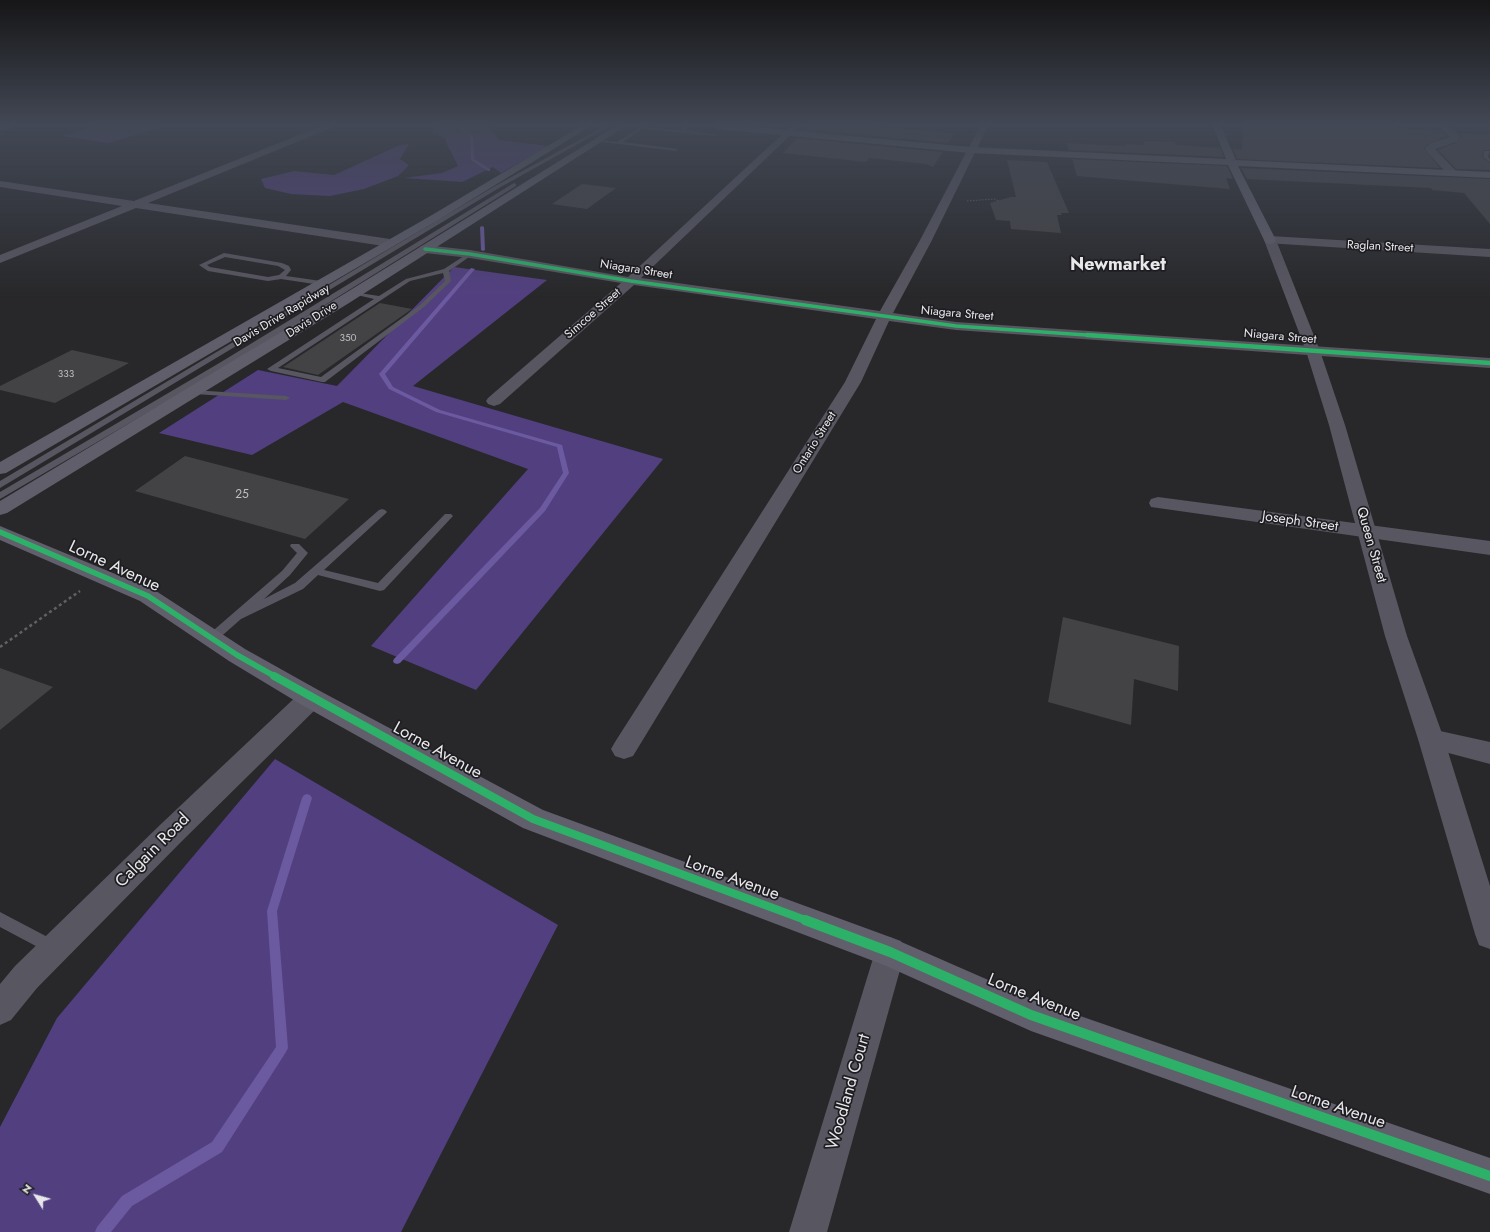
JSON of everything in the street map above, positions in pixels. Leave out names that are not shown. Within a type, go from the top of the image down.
[{"type":"main road","name":"Davis Drive","points":[[0,469],[490,183]]},
{"type":"main road","name":"Davis Drive","points":[[0,509],[195,392],[529,183]]},
{"type":"main road","name":"Queen Street","points":[[1242,183],[1270,240]]},
{"type":"main road","name":"Lorne Avenue","points":[[0,532],[148,596],[212,638],[311,698],[533,819],[890,952],[1031,1015],[1490,1176]]},
{"type":"street","points":[[0,259],[185,183]]},
{"type":"street","name":"Simcoe Street","points":[[494,401],[631,281],[734,183]]},
{"type":"street","name":"Ontario Street","points":[[624,749],[853,382],[884,317],[925,242],[954,183]]},
{"type":"street","points":[[0,184],[390,243]]},
{"type":"street","name":"Raglan Street","points":[[1270,240],[1490,253]]},
{"type":"street","name":"Queen Street","points":[[1270,240],[1313,351],[1367,532],[1396,636],[1431,738],[1490,934]]},
{"type":"street","name":"Niagara Street","points":[[425,249],[470,254],[631,281],[956,326],[1490,363]]},
{"type":"street","name":"Joseph Street","points":[[1158,503],[1490,548]]},
{"type":"street","name":"Calgain Road","points":[[0,1009],[26,977],[170,833],[311,698]]},
{"type":"street","points":[[1431,738],[1490,753]]},
{"type":"street","name":"Woodland Court","points":[[808,1232],[890,952]]},
{"type":"lane","name":"Davis Drive Rapidway","points":[[0,485],[503,183]]},
{"type":"lane","name":"Davis Drive Rapidway","points":[[0,496],[370,275],[517,183]]},
{"type":"lane","points":[[446,270],[448,281],[422,306],[322,380],[271,369],[408,280],[446,270],[470,254]]},
{"type":"lane","points":[[281,277],[288,270],[287,267],[280,264],[224,255],[202,265],[208,269],[268,280],[281,277],[321,283]]},
{"type":"lane","points":[[355,293],[379,298]]},
{"type":"lane","points":[[195,392],[286,398]]},
{"type":"lane","points":[[235,617],[298,586],[382,512]]},
{"type":"lane","points":[[315,571],[380,587],[448,516]]},
{"type":"lane","points":[[212,638],[286,573],[303,554],[295,546]]},
{"type":"lane","points":[[0,919],[55,948]]},
{"type":"path","points":[[967,200],[994,199],[999,201]]},
{"type":"path","points":[[0,647],[102,576]]},
{"type":"shaded area","points":[[263,183],[378,183],[364,189],[330,196],[291,194],[265,188]]},
{"type":"shaded area","points":[[454,267],[547,280],[413,386],[663,459],[476,690],[371,646],[528,469],[343,402],[252,455],[159,433],[258,370],[337,386]]},
{"type":"shaded area","points":[[275,759],[558,925],[401,1232],[0,1232],[0,1127],[57,1018]]},
{"type":"building","points":[[1013,183],[1056,183],[1069,213],[1061,213],[1062,215],[1057,215],[1061,233],[1011,229],[1010,221],[996,220],[990,203],[1016,197]]},
{"type":"building","points":[[1165,183],[1228,183],[1230,189]]},
{"type":"building","points":[[1339,183],[1490,183],[1490,224],[1464,193],[1432,190],[1431,188]]},
{"type":"building","points":[[582,184],[616,188],[587,209],[552,204]]},
{"type":"building","points":[[380,303],[412,309],[318,375],[283,367]]},
{"type":"building","points":[[72,350],[129,363],[55,403],[0,390],[0,386]]},
{"type":"building","points":[[185,456],[349,499],[305,539],[135,491]]},
{"type":"building","points":[[1063,617],[1179,646],[1178,691],[1134,679],[1131,725],[1048,702]]},
{"type":"building","points":[[0,668],[53,687],[0,730]]},
{"type":"waterway","points":[[482,227],[483,250]]},
{"type":"waterway","points":[[397,661],[543,509],[566,473],[560,446],[438,411],[391,388],[382,374],[473,269]]},
{"type":"waterway","points":[[102,1232],[127,1201],[217,1147],[282,1048],[272,911],[307,798]]},
{"type":"cycle path","points":[[425,249],[470,254],[631,281],[956,326],[1490,363]]},
{"type":"cycle path","points":[[0,532],[148,596],[237,655],[311,698],[533,819],[890,952],[1031,1015],[1490,1176]]},
{"type":"district","name":"Newmarket","points":[[1118,266]]}]
